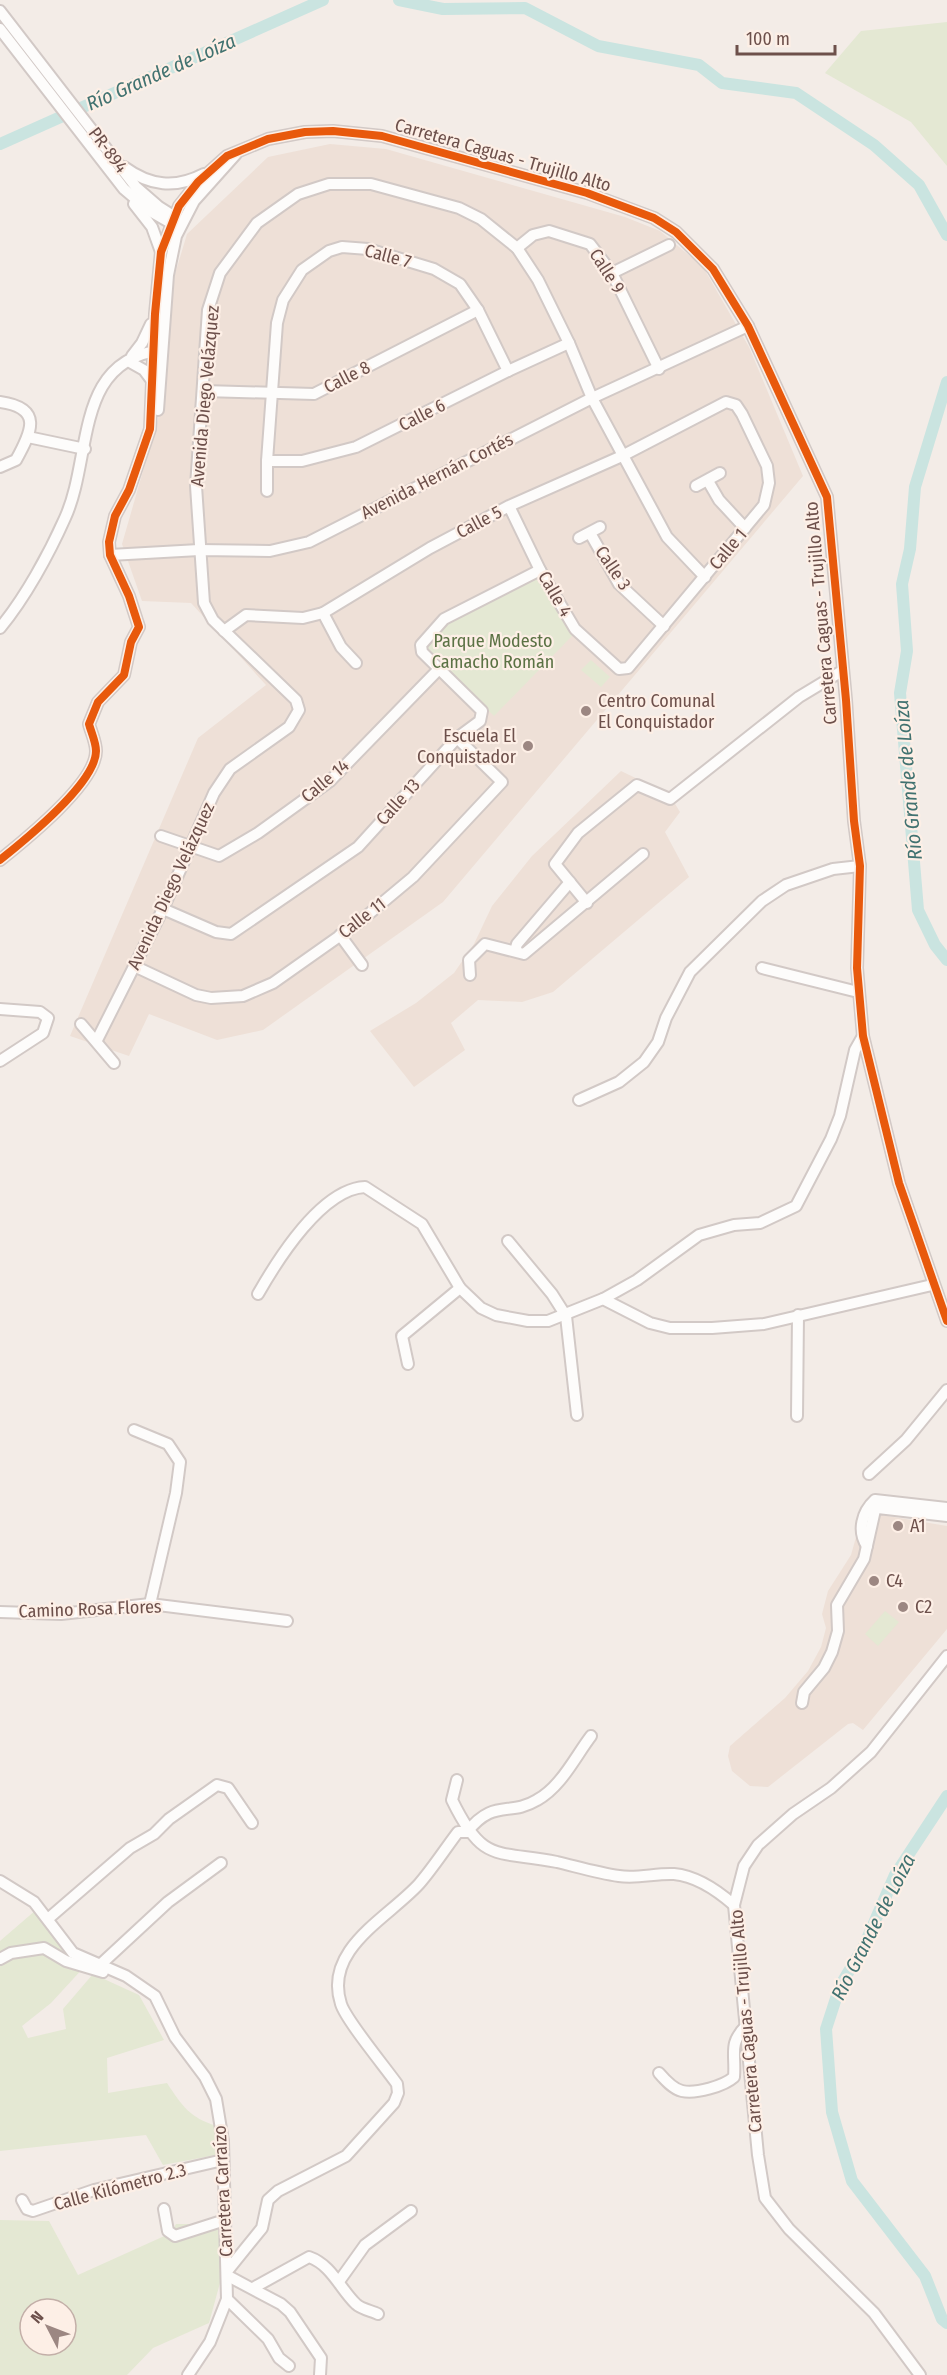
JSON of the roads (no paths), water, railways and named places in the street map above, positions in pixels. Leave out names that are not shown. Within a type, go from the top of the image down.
[{"type":"street","name":"PR-894","points":[[0,11],[13,37],[114,166],[176,222]]},
{"type":"street","name":"PR-894","points":[[0,29],[13,37]]},
{"type":"street","name":"Carretera Caguas - Trujillo Alto","points":[[150,429],[154,424],[160,398],[155,314],[161,252],[186,196],[211,169],[227,156],[268,139],[305,132],[333,131],[382,136],[586,193],[654,218],[676,232],[713,269],[748,326],[827,497],[854,821],[860,866],[858,992],[862,1036],[885,1134],[932,1285],[947,1322]]},
{"type":"street","name":"Carretera Caguas - Trujillo Alto","points":[[158,350],[176,222],[206,185],[236,154]]},
{"type":"street","name":"PR-894","points":[[114,166],[124,189],[150,211],[176,222]]},
{"type":"street","points":[[114,166],[144,180],[162,184],[189,180],[211,169]]},
{"type":"street","name":"Avenida Diego Velázquez","points":[[97,1040],[163,909],[214,793],[230,769],[289,727],[299,710],[296,700],[213,620],[204,603],[199,550],[196,486],[208,309],[220,273],[257,223],[298,194],[329,184],[371,184],[459,208],[481,219],[517,248],[538,280],[569,343],[592,398],[667,537],[705,577]]},
{"type":"street","points":[[124,189],[152,227],[161,252]]},
{"type":"street","name":"Calle 9","points":[[517,248],[533,235],[549,231],[590,244],[612,273],[659,369]]},
{"type":"street","points":[[612,273],[669,245]]},
{"type":"street","name":"Calle 7","points":[[267,491],[277,323],[283,300],[302,270],[329,250],[342,247],[368,249],[434,269],[460,284],[478,310],[508,371]]},
{"type":"street","name":"Calle 8","points":[[204,391],[314,394],[478,310]]},
{"type":"street","points":[[0,628],[14,612],[66,517],[85,448],[97,392],[113,372],[128,361],[142,343],[155,314]]},
{"type":"street","name":"Avenida Hernán Cortés","points":[[110,555],[199,550],[270,551],[309,542],[592,398],[748,326]]},
{"type":"street","name":"Calle 6","points":[[267,461],[302,461],[356,447],[569,343]]},
{"type":"street","points":[[0,860],[41,828],[92,770],[96,750],[88,724],[99,702],[124,675],[130,642],[139,627],[129,596],[110,555],[109,542],[115,516],[129,490],[150,429],[158,350],[128,361]]},
{"type":"street","points":[[128,361],[144,370],[153,382]]},
{"type":"street","points":[[0,402],[26,410],[30,418],[28,437],[16,460],[0,467]]},
{"type":"street","name":"Calle 5","points":[[224,631],[246,615],[303,618],[323,613],[430,548],[509,506],[622,456],[726,402],[736,405]]},
{"type":"street","name":"Calle 1","points":[[619,669],[628,668],[764,505],[769,483],[766,466],[736,405]]},
{"type":"street","points":[[28,437],[85,448]]},
{"type":"street","points":[[696,486],[720,473]]},
{"type":"street","points":[[708,481],[719,500],[745,528]]},
{"type":"street","name":"Calle 4","points":[[509,506],[540,570],[575,629],[619,669]]},
{"type":"street","name":"Calle 3","points":[[590,533],[619,584],[664,626]]},
{"type":"street","name":"Calle 13","points":[[163,909],[216,932],[231,934],[358,847],[457,738],[480,721],[482,711],[422,652],[421,645],[444,619],[540,570]]},
{"type":"street","points":[[323,613],[341,647],[356,663]]},
{"type":"street","name":"Calle 14","points":[[161,836],[219,856],[276,820],[330,781],[439,669]]},
{"type":"street","points":[[587,903],[555,864],[578,833],[637,785],[670,799],[790,704],[842,671]]},
{"type":"street","name":"Calle 11","points":[[134,966],[196,995],[211,998],[243,996],[273,983],[340,935],[413,877],[502,782],[457,738]]},
{"type":"street","points":[[471,975],[469,960],[485,944],[524,954],[643,854]]},
{"type":"street","points":[[579,1100],[619,1082],[644,1062],[658,1042],[666,1018],[690,972],[762,901],[786,885],[833,870],[860,866]]},
{"type":"street","points":[[515,951],[517,944],[570,882]]},
{"type":"street","points":[[340,935],[362,965]]},
{"type":"street","points":[[762,968],[858,992]]},
{"type":"street","points":[[0,1009],[40,1012],[48,1018],[43,1033],[0,1061]]},
{"type":"street","points":[[81,1024],[97,1040],[114,1063]]},
{"type":"street","points":[[258,1294],[295,1235],[341,1194],[354,1187],[365,1187],[422,1224],[460,1288],[481,1308],[496,1315],[528,1321],[548,1321],[566,1316],[603,1299],[646,1274],[699,1235],[734,1225],[760,1223],[796,1206],[840,1116],[855,1050],[862,1036]]},
{"type":"street","points":[[508,1242],[552,1294],[566,1316],[577,1415]]},
{"type":"street","points":[[603,1299],[650,1323],[670,1328],[764,1324],[932,1285]]},
{"type":"street","points":[[408,1364],[402,1336],[460,1288]]},
{"type":"street","points":[[797,1416],[798,1315]]},
{"type":"street","points":[[869,1474],[906,1440],[947,1390]]},
{"type":"street","points":[[134,1430],[168,1444],[180,1462],[176,1492],[150,1604]]},
{"type":"street","points":[[867,1546],[861,1533],[862,1526],[867,1508],[875,1500],[947,1508]]},
{"type":"street","points":[[802,1703],[804,1692],[824,1668],[832,1652],[838,1630],[837,1605],[864,1559],[870,1537],[871,1517],[878,1508],[947,1516]]},
{"type":"street","name":"Camino Rosa Flores","points":[[0,1612],[61,1614],[150,1604],[287,1621]]},
{"type":"street","name":"Carretera Caguas - Trujillo Alto","points":[[920,2375],[874,2313],[789,2229],[765,2198],[758,2155],[734,1905],[744,1866],[758,1845],[793,1814],[831,1788],[871,1752],[947,1656]]},
{"type":"street","points":[[467,1832],[474,1823],[494,1809],[522,1806],[546,1794],[591,1736]]},
{"type":"street","points":[[457,1780],[452,1800],[467,1832],[483,1846],[505,1856],[554,1862],[621,1876],[674,1874],[711,1887],[734,1905]]},
{"type":"street","points":[[49,1918],[130,1848],[154,1834],[169,1819],[217,1785],[228,1788],[252,1823]]},
{"type":"street","points":[[320,2375],[321,2358],[290,2312],[228,2273],[262,2228],[268,2200],[278,2191],[346,2156],[394,2103],[398,2093],[397,2084],[341,2006],[338,1978],[346,1955],[359,1938],[419,1884],[458,1832],[467,1832]]},
{"type":"street","points":[[100,1965],[168,1902],[221,1863]]},
{"type":"street","name":"Carretera Carraízo","points":[[0,1881],[34,1902],[49,1918],[73,1953],[141,1986],[156,1996],[175,2037],[205,2077],[216,2099],[223,2160],[227,2299],[210,2342],[188,2375]]},
{"type":"street","points":[[0,1959],[11,1953],[44,1948],[66,1961],[141,1986]]},
{"type":"street","points":[[659,2073],[678,2090],[685,2092],[728,2083],[734,2077],[733,2046],[736,2036],[746,2026]]},
{"type":"street","name":"Calle Kilómetro 2.3","points":[[22,2200],[27,2209],[33,2211],[94,2190],[223,2160]]},
{"type":"street","points":[[164,2209],[168,2230],[175,2236],[225,2220]]},
{"type":"street","points":[[340,2280],[365,2245],[411,2211]]},
{"type":"street","points":[[253,2288],[309,2257],[316,2259],[340,2280],[357,2306],[378,2314]]},
{"type":"street","points":[[227,2299],[268,2339],[279,2358],[289,2366]]},
{"type":"waterway","name":"Río Grande de Loíza","points":[[0,144],[323,0]]},
{"type":"waterway","name":"Río Grande de Loíza","points":[[399,0],[443,9],[525,8],[598,46],[699,65],[722,83],[796,93],[874,145],[919,185],[947,235]]},
{"type":"waterway","name":"Río Grande de Loíza","points":[[947,382],[915,487],[910,549],[902,584],[907,651],[900,693],[918,910],[935,945],[947,960]]},
{"type":"waterway","name":"Río Grande de Loíza","points":[[947,1796],[895,1875],[864,1946],[840,1986],[826,2029],[832,2112],[852,2181],[925,2276],[942,2319],[947,2323]]},
{"type":"place","name":"Centro Comunal El Conquistador","points":[[586,711]]},
{"type":"place","name":"Escuela El Conquistador","points":[[528,746]]},
{"type":"place","name":"A1","points":[[898,1526]]},
{"type":"place","name":"C4","points":[[874,1581]]},
{"type":"place","name":"C2","points":[[903,1607]]},
{"type":"park label","name":"Parque Modesto Camacho Román","points":[[493,651]]}]
